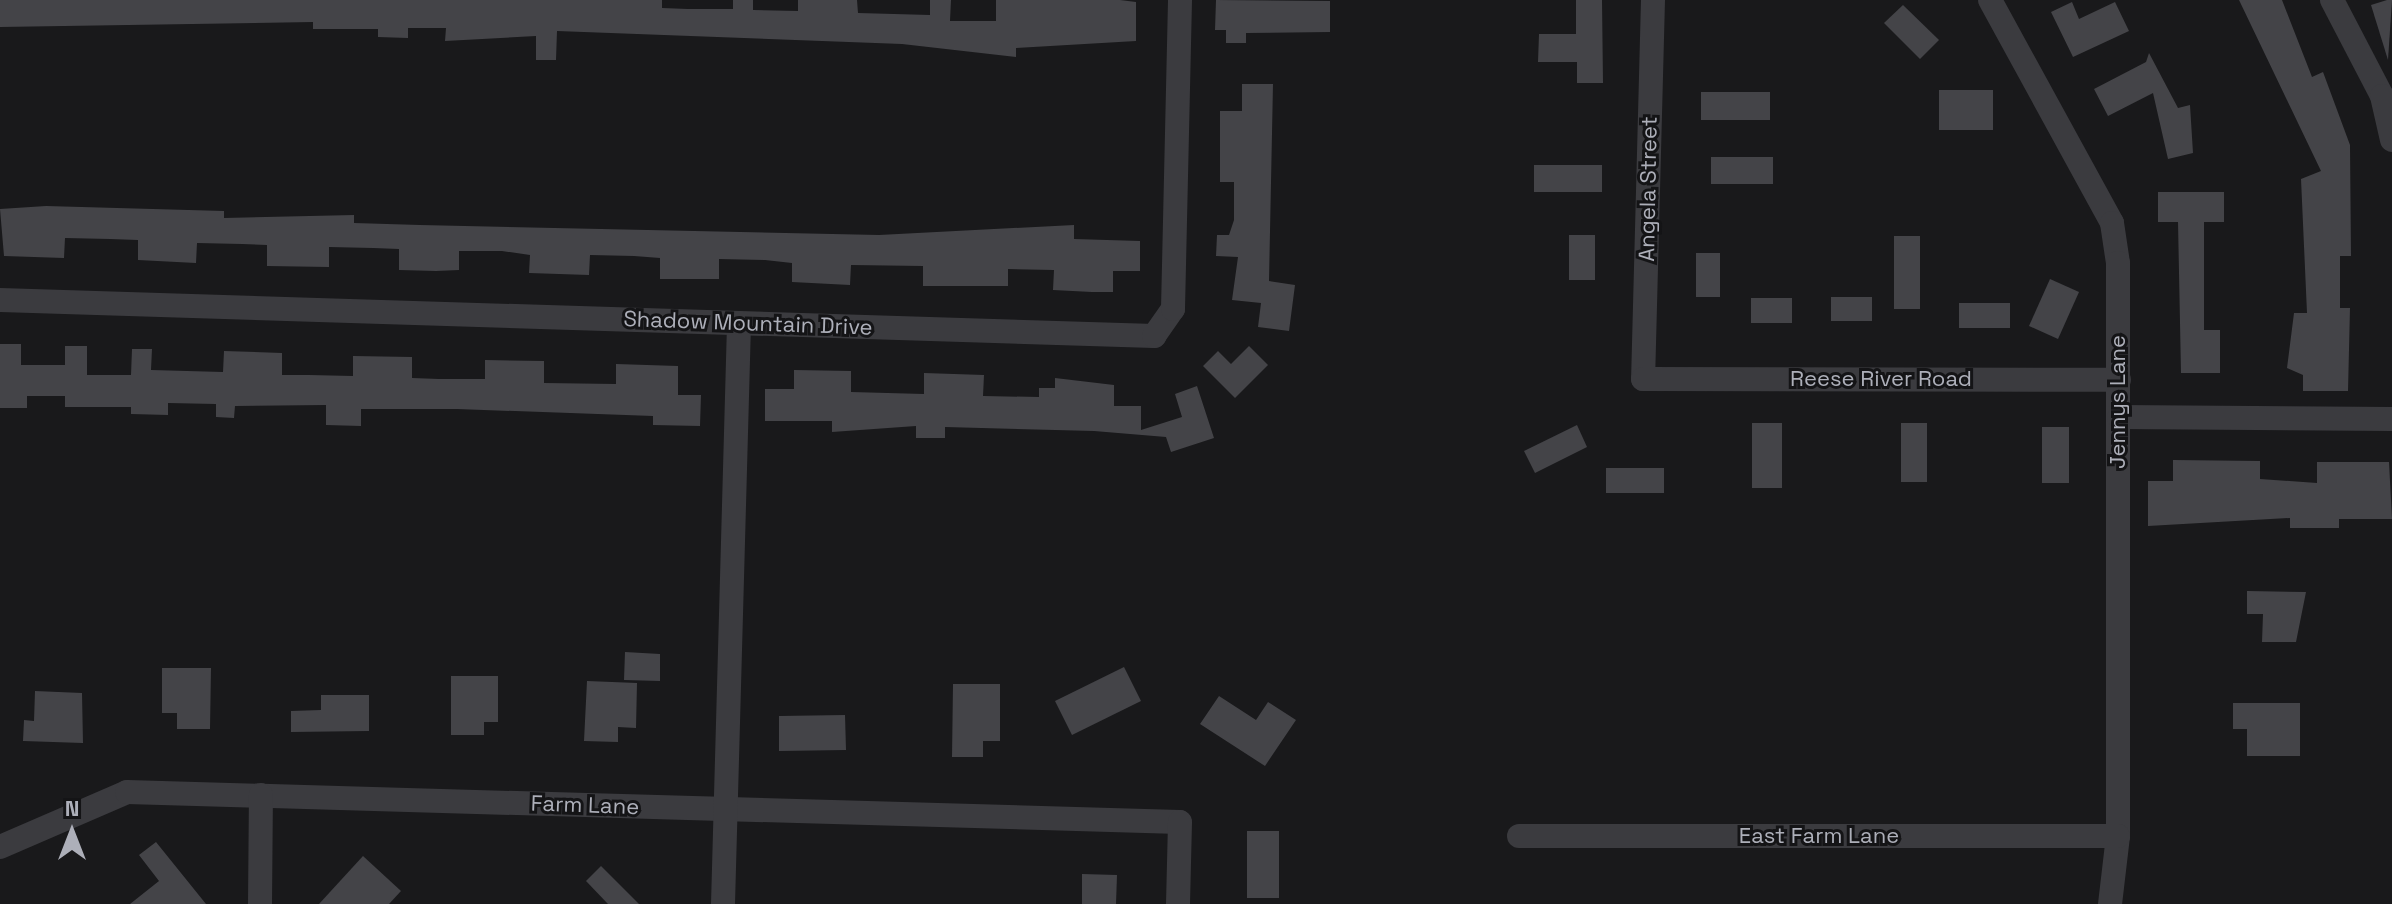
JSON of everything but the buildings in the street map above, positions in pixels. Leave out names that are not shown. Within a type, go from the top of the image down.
[{"type":"street","name":"Shadow Mountain Drive","points":[[0,300],[1154,336],[1173,309],[1180,0]]},
{"type":"street","name":"Angela Street","points":[[1643,379],[1653,0]]},
{"type":"street","name":"Jennys Lane","points":[[1990,0],[2112,223],[2119,380],[2118,836],[2110,904]]},
{"type":"street","points":[[2332,0],[2387,93],[2392,140]]},
{"type":"street","points":[[723,904],[721,809],[739,323]]},
{"type":"street","name":"Reese River Road","points":[[1643,379],[2119,380]]},
{"type":"street","points":[[2119,417],[2392,419],[2392,403]]},
{"type":"street","name":"Farm Lane","points":[[0,847],[127,792],[1180,822],[1178,904]]},
{"type":"street","points":[[260,904],[261,795]]},
{"type":"street","name":"East Farm Lane","points":[[1519,836],[2118,836]]}]
